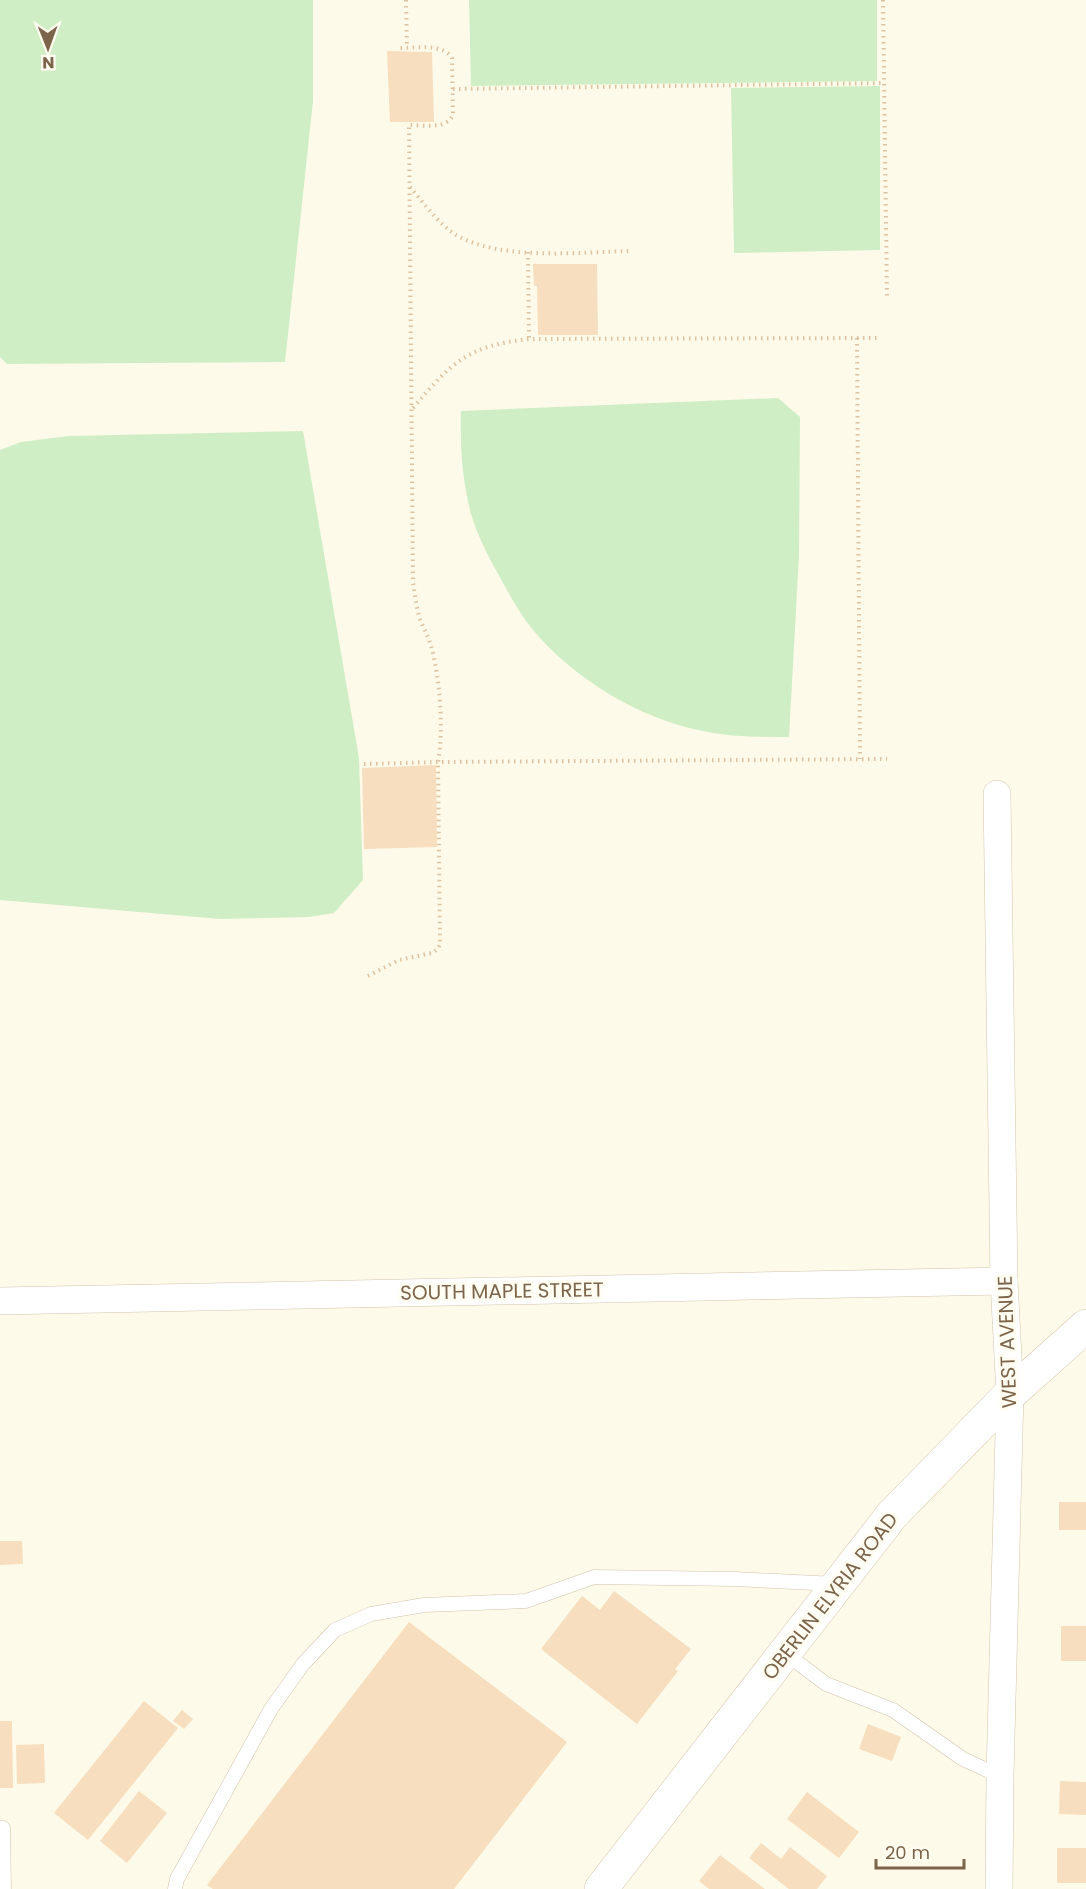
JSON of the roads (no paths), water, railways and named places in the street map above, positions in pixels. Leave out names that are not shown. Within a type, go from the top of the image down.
[{"type":"main road","name":"OBERLIN ELYRIA ROAD","points":[[601,1889],[892,1515],[1010,1394],[1086,1326]]},
{"type":"street","name":"WEST AVENUE","points":[[997,794],[1004,1281],[1010,1394],[999,1889]]},
{"type":"street","name":"SOUTH MAPLE STREET","points":[[0,1301],[1004,1281]]},
{"type":"lane","points":[[175,1889],[177,1879],[271,1709],[303,1664],[335,1630],[371,1614],[424,1605],[526,1601],[594,1577],[734,1579],[838,1584]]},
{"type":"lane","points":[[785,1653],[826,1684],[893,1710],[963,1759],[1000,1776]]},
{"type":"lane","points":[[0,1828],[3,1828],[4,1889]]}]
